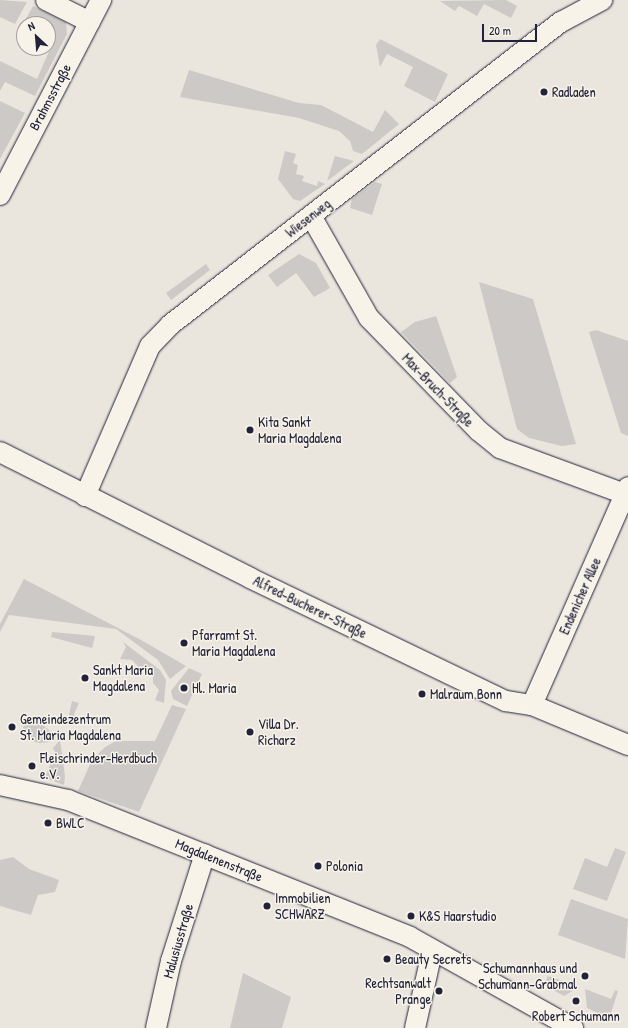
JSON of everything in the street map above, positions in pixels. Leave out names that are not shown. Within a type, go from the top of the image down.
[{"type":"street","points":[[46,0],[90,22]]},
{"type":"street","name":"Brahmsstraße","points":[[0,195],[101,0]]},
{"type":"street","points":[[561,22],[573,0]]},
{"type":"street","name":"Wiesenweg","points":[[84,496],[150,346],[170,325],[561,22],[602,0]]},
{"type":"street","name":"Max-Bruch-Straße","points":[[311,216],[369,318],[478,431],[500,448],[626,490]]},
{"type":"street","name":"Alfred-Bucherer-Straße","points":[[0,452],[84,496],[506,701],[532,705],[628,745]]},
{"type":"street","name":"Endenicher Allee","points":[[532,705],[626,490]]},
{"type":"street","name":"Magdalenenstraße","points":[[0,785],[68,800],[410,937],[432,952],[573,1028]]},
{"type":"street","name":"Malusiusstraße","points":[[156,1028],[171,961],[205,854]]},
{"type":"street","points":[[415,1028],[432,952]]},
{"type":"shaded area","points":[[0,0],[27,2],[19,16],[16,16],[15,24],[0,17]]},
{"type":"shaded area","points":[[506,0],[517,6],[511,18],[484,4],[477,16],[459,6],[455,11],[440,1]]},
{"type":"shaded area","points":[[33,6],[54,16],[28,16]]},
{"type":"shaded area","points":[[56,17],[66,22],[67,34],[56,55]]},
{"type":"shaded area","points":[[380,39],[448,74],[435,102],[404,86],[413,67],[387,54],[380,67],[376,45]]},
{"type":"shaded area","points":[[47,56],[56,56],[35,96],[5,82],[0,91],[0,61],[37,79]]},
{"type":"shaded area","points":[[189,70],[299,103],[321,105],[373,132],[385,110],[399,124],[362,154],[353,151],[350,141],[339,131],[299,118],[180,97]]},
{"type":"shaded area","points":[[0,101],[25,113],[0,159]]},
{"type":"shaded area","points":[[285,151],[296,154],[293,163],[298,165],[296,174],[304,176],[302,181],[317,186],[318,181],[325,184],[300,201],[293,199],[278,179]]},
{"type":"shaded area","points":[[335,156],[354,161],[327,181]]},
{"type":"shaded area","points":[[375,182],[382,184],[372,215],[350,208],[352,199]]},
{"type":"shaded area","points":[[299,254],[316,263],[330,288],[314,297],[296,273],[277,287],[268,275]]},
{"type":"shaded area","points":[[206,264],[210,270],[171,300],[166,293]]},
{"type":"shaded area","points":[[479,282],[533,299],[576,444],[562,446],[529,438],[517,429]]},
{"type":"shaded area","points":[[436,316],[457,377],[450,383],[401,332],[415,322]]},
{"type":"shaded area","points":[[596,330],[628,341],[628,436],[621,433],[589,332]]},
{"type":"shaded area","points":[[24,579],[141,640],[186,666],[170,679],[158,660],[116,629],[9,615],[0,632],[0,624]]},
{"type":"shaded area","points":[[52,632],[95,636],[92,648],[51,637]]},
{"type":"shaded area","points":[[123,642],[160,670],[166,680],[164,703],[155,700],[159,690],[153,683],[153,672],[141,669],[132,660],[120,659],[126,647]]},
{"type":"shaded area","points":[[189,668],[202,674],[187,706],[173,699],[171,691]]},
{"type":"shaded area","points":[[72,701],[79,703],[74,714],[77,722],[68,720]]},
{"type":"shaded area","points":[[172,705],[186,709],[139,812],[78,791],[92,760],[105,747],[116,741],[155,741]]},
{"type":"shaded area","points":[[26,717],[44,726],[56,736],[49,742],[39,743],[20,738]]},
{"type":"shaded area","points":[[60,740],[65,776],[64,785],[45,778],[55,752],[53,748]]},
{"type":"shaded area","points":[[615,848],[626,852],[607,901],[573,889],[585,858],[607,867]]},
{"type":"shaded area","points":[[13,857],[29,869],[59,880],[55,892],[38,895],[31,915],[0,906],[0,860]]},
{"type":"shaded area","points":[[571,899],[628,919],[625,959],[558,935]]},
{"type":"shaded area","points":[[243,973],[291,997],[282,1028],[230,1028]]},
{"type":"shaded area","points":[[548,976],[577,986],[576,989],[564,996],[544,985]]},
{"type":"shaded area","points":[[585,989],[611,999],[615,990],[618,991],[609,1019],[587,1008]]},
{"type":"place","name":"Radladen","points":[[544,92]]},
{"type":"place","name":"Kita Sankt Maria Magdalena","points":[[250,430]]},
{"type":"place","name":"Pfarramt St. Maria Magdalena","points":[[184,643]]},
{"type":"place","name":"Sankt Maria Magdalena","points":[[85,678]]},
{"type":"place","name":"Hl. Maria","points":[[184,688]]},
{"type":"place","name":"Malraum Bonn","points":[[422,694]]},
{"type":"place","name":"Gemeindezentrum St. Maria Magdalena","points":[[12,727]]},
{"type":"place","name":"Villa Dr. Richarz","points":[[250,732]]},
{"type":"place","name":"Fleischrinder-Herdbuch e.V.","points":[[32,766]]},
{"type":"place","name":"BWLC","points":[[48,823]]},
{"type":"place","name":"Polonia","points":[[318,866]]},
{"type":"place","name":"Immobilien SCHWARZ","points":[[267,906]]},
{"type":"place","name":"K&S Haarstudio","points":[[411,916]]},
{"type":"place","name":"Beauty Secrets","points":[[387,959]]},
{"type":"place","name":"Schumannhaus und Schumann-Grabmal","points":[[585,976]]},
{"type":"place","name":"Rechtsanwalt Prange","points":[[439,991]]},
{"type":"place","name":"Robert Schumann","points":[[576,1001]]}]
